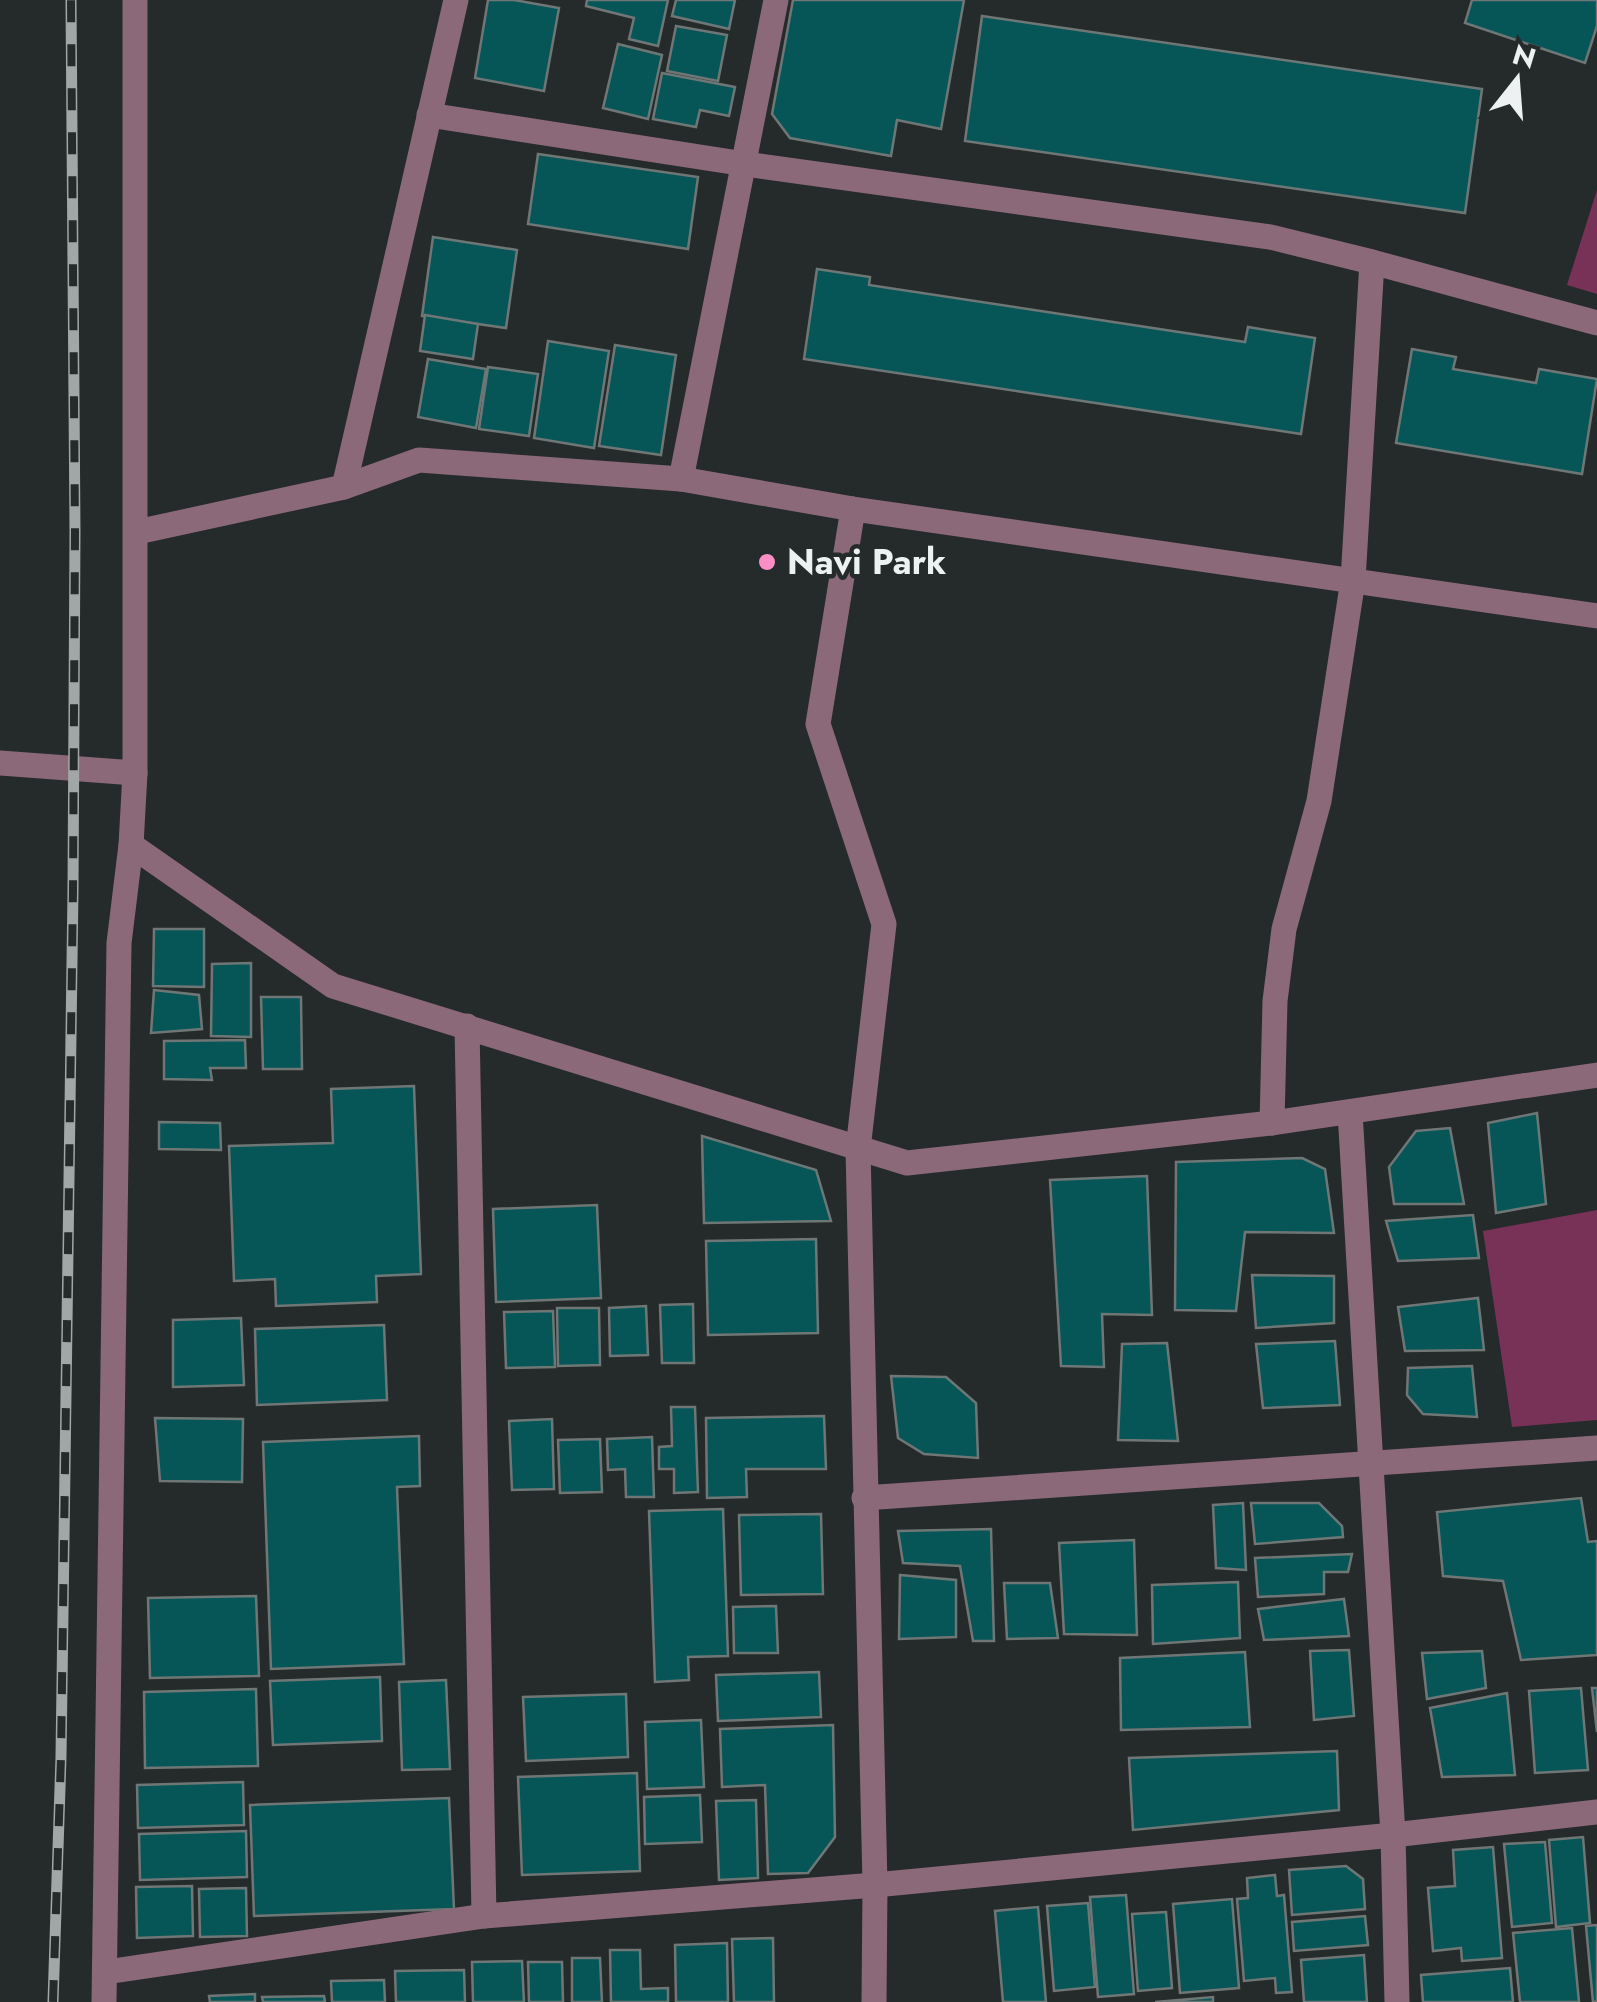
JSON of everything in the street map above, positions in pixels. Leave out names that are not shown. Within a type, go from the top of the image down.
[{"type":"street","points":[[104,2002],[119,943],[132,846],[136,773],[135,0]]},
{"type":"street","points":[[344,487],[456,0]]},
{"type":"street","points":[[682,478],[709,289],[745,164],[776,0]]},
{"type":"street","points":[[430,115],[513,138],[745,164],[1270,238],[1597,323]]},
{"type":"street","points":[[1272,1123],[1275,1000],[1284,929],[1319,802],[1353,580],[1372,262]]},
{"type":"street","points":[[137,532],[344,487],[418,460],[682,478],[853,509],[1597,616]]},
{"type":"street","points":[[853,509],[818,724],[884,924],[858,1149],[875,1885],[874,2002]]},
{"type":"street","points":[[0,763],[136,773]]},
{"type":"street","points":[[132,846],[332,986],[908,1163],[1272,1123],[1597,1076]]},
{"type":"street","points":[[467,1026],[484,1916]]},
{"type":"street","points":[[1350,1112],[1393,1835],[1397,2002]]},
{"type":"street","points":[[864,1498],[1597,1448]]},
{"type":"street","points":[[106,1972],[484,1916],[875,1885],[1597,1812]]},
{"type":"shaded area","points":[[1597,190],[1597,294],[1567,285]]},
{"type":"shaded area","points":[[1597,1210],[1597,1420],[1512,1427],[1483,1231]]},
{"type":"building","points":[[488,0],[559,8],[544,91],[475,78]]},
{"type":"building","points":[[587,0],[668,0],[658,46],[629,39],[634,18],[586,6]]},
{"type":"building","points":[[676,0],[735,0],[729,29],[672,16]]},
{"type":"building","points":[[793,0],[964,0],[941,129],[897,120],[891,156],[790,138],[772,114]]},
{"type":"building","points":[[1472,0],[1597,0],[1597,26],[1585,63],[1465,23]]},
{"type":"building","points":[[982,16],[1482,89],[1465,213],[965,141]]},
{"type":"building","points":[[676,26],[727,35],[718,81],[667,71]]},
{"type":"building","points":[[618,44],[662,55],[648,119],[603,108]]},
{"type":"building","points":[[662,73],[735,87],[729,116],[700,110],[696,127],[653,119]]},
{"type":"building","points":[[538,154],[698,177],[688,249],[528,224]]},
{"type":"building","points":[[433,237],[517,250],[506,328],[422,316]]},
{"type":"building","points":[[817,269],[870,277],[869,285],[1245,342],[1248,327],[1315,338],[1301,434],[804,359]]},
{"type":"building","points":[[425,315],[478,324],[473,359],[420,351]]},
{"type":"building","points":[[548,341],[609,351],[594,448],[534,438]]},
{"type":"building","points":[[615,345],[676,355],[661,455],[599,446]]},
{"type":"building","points":[[1412,349],[1456,357],[1453,369],[1536,383],[1539,369],[1597,379],[1582,474],[1396,443]]},
{"type":"building","points":[[428,359],[486,369],[476,428],[418,417]]},
{"type":"building","points":[[488,367],[538,374],[529,436],[479,429]]},
{"type":"building","points":[[154,929],[204,929],[204,987],[153,986]]},
{"type":"building","points":[[251,963],[251,1037],[211,1036],[212,964]]},
{"type":"building","points":[[154,990],[199,995],[202,1029],[151,1033]]},
{"type":"building","points":[[261,997],[301,997],[302,1069],[263,1069]]},
{"type":"building","points":[[245,1040],[246,1068],[210,1068],[212,1080],[164,1079],[164,1041]]},
{"type":"building","points":[[414,1086],[421,1274],[376,1276],[377,1302],[276,1306],[275,1279],[234,1281],[229,1146],[333,1143],[331,1089]]},
{"type":"building","points":[[1537,1113],[1546,1204],[1496,1213],[1488,1123]]},
{"type":"building","points":[[159,1122],[220,1123],[221,1150],[159,1149]]},
{"type":"building","points":[[1450,1128],[1464,1204],[1394,1204],[1389,1167],[1416,1131]]},
{"type":"building","points":[[702,1136],[816,1170],[831,1221],[704,1223]]},
{"type":"building","points":[[1302,1158],[1325,1169],[1334,1233],[1245,1232],[1236,1311],[1175,1310],[1176,1162]]},
{"type":"building","points":[[1147,1176],[1152,1315],[1102,1314],[1104,1367],[1061,1366],[1050,1180]]},
{"type":"building","points":[[597,1205],[601,1298],[496,1302],[493,1209]]},
{"type":"building","points":[[1473,1215],[1479,1258],[1398,1261],[1386,1221]]},
{"type":"building","points":[[816,1239],[818,1333],[708,1335],[706,1241]]},
{"type":"building","points":[[1252,1275],[1334,1276],[1334,1323],[1256,1328]]},
{"type":"building","points":[[1478,1298],[1484,1350],[1405,1351],[1398,1307]]},
{"type":"building","points":[[693,1304],[694,1363],[662,1363],[660,1305]]},
{"type":"building","points":[[646,1306],[648,1355],[610,1356],[609,1308]]},
{"type":"building","points":[[557,1308],[599,1308],[600,1365],[558,1366]]},
{"type":"building","points":[[553,1311],[555,1367],[506,1368],[504,1312]]},
{"type":"building","points":[[241,1318],[244,1385],[173,1387],[173,1320]]},
{"type":"building","points":[[384,1325],[387,1400],[257,1405],[255,1329]]},
{"type":"building","points":[[1335,1341],[1340,1405],[1263,1408],[1256,1344]]},
{"type":"building","points":[[1167,1343],[1178,1441],[1118,1440],[1122,1344]]},
{"type":"building","points":[[1472,1366],[1477,1417],[1423,1414],[1407,1395],[1408,1368]]},
{"type":"building","points":[[891,1376],[946,1377],[976,1403],[978,1458],[924,1454],[898,1438]]},
{"type":"building","points":[[671,1407],[695,1407],[698,1492],[674,1493],[674,1469],[659,1469],[659,1447],[672,1446]]},
{"type":"building","points":[[824,1416],[826,1469],[746,1469],[747,1497],[707,1498],[706,1418]]},
{"type":"building","points":[[155,1418],[243,1419],[242,1482],[160,1481]]},
{"type":"building","points":[[552,1419],[554,1489],[512,1490],[509,1421]]},
{"type":"building","points":[[419,1436],[420,1486],[397,1487],[404,1664],[271,1669],[263,1442]]},
{"type":"building","points":[[652,1437],[654,1497],[626,1497],[625,1469],[608,1470],[607,1439]]},
{"type":"building","points":[[600,1439],[602,1492],[560,1493],[558,1440]]},
{"type":"building","points":[[1581,1498],[1588,1542],[1597,1541],[1597,1655],[1521,1660],[1503,1581],[1443,1576],[1437,1512]]},
{"type":"building","points":[[1243,1503],[1246,1570],[1216,1568],[1213,1505]]},
{"type":"building","points":[[1251,1503],[1319,1503],[1342,1526],[1343,1537],[1255,1544]]},
{"type":"building","points":[[723,1509],[728,1656],[688,1657],[689,1680],[655,1682],[649,1511]]},
{"type":"building","points":[[821,1514],[823,1594],[741,1595],[739,1515]]},
{"type":"building","points":[[991,1529],[994,1641],[973,1641],[960,1566],[903,1563],[898,1531]]},
{"type":"building","points":[[1134,1540],[1137,1635],[1064,1634],[1059,1543]]},
{"type":"building","points":[[1352,1554],[1348,1572],[1324,1572],[1324,1594],[1258,1597],[1255,1558]]},
{"type":"building","points":[[900,1575],[956,1580],[956,1637],[899,1639]]},
{"type":"building","points":[[1238,1582],[1240,1638],[1153,1644],[1152,1585]]},
{"type":"building","points":[[1004,1583],[1050,1583],[1058,1638],[1007,1639]]},
{"type":"building","points":[[256,1596],[259,1676],[150,1678],[148,1598]]},
{"type":"building","points":[[1344,1599],[1349,1636],[1264,1640],[1258,1609]]},
{"type":"building","points":[[776,1606],[778,1653],[734,1653],[733,1607]]},
{"type":"building","points":[[1349,1650],[1354,1716],[1314,1720],[1310,1651]]},
{"type":"building","points":[[1482,1651],[1486,1688],[1427,1699],[1422,1653]]},
{"type":"building","points":[[1245,1652],[1250,1727],[1121,1730],[1120,1658]]},
{"type":"building","points":[[819,1672],[821,1717],[718,1721],[716,1675]]},
{"type":"building","points":[[380,1677],[382,1741],[273,1745],[270,1681]]},
{"type":"building","points":[[446,1680],[450,1769],[402,1770],[399,1682]]},
{"type":"building","points":[[1581,1688],[1588,1770],[1535,1773],[1529,1691]]},
{"type":"building","points":[[1592,1688],[1597,1688],[1597,1732]]},
{"type":"building","points":[[256,1689],[258,1766],[145,1768],[144,1692]]},
{"type":"building","points":[[1507,1693],[1515,1775],[1442,1777],[1430,1708]]},
{"type":"building","points":[[626,1694],[628,1757],[526,1761],[523,1697]]},
{"type":"building","points":[[701,1720],[704,1787],[647,1789],[645,1722]]},
{"type":"building","points":[[833,1725],[835,1837],[808,1873],[768,1874],[765,1785],[722,1787],[720,1729]]},
{"type":"building","points":[[1337,1751],[1339,1810],[1133,1830],[1129,1758]]},
{"type":"building","points":[[637,1773],[640,1871],[522,1875],[518,1777]]},
{"type":"building","points":[[243,1782],[244,1825],[138,1828],[137,1785]]},
{"type":"building","points":[[700,1795],[702,1842],[645,1844],[644,1797]]},
{"type":"building","points":[[449,1798],[454,1909],[254,1916],[250,1805]]},
{"type":"building","points":[[756,1800],[758,1878],[719,1880],[716,1801]]},
{"type":"building","points":[[246,1831],[247,1877],[140,1880],[139,1834]]},
{"type":"building","points":[[1583,1837],[1590,1923],[1556,1927],[1549,1840]]},
{"type":"building","points":[[1545,1842],[1552,1923],[1512,1927],[1504,1844]]},
{"type":"building","points":[[1493,1847],[1502,1958],[1462,1961],[1461,1948],[1433,1951],[1428,1888],[1455,1886],[1453,1850]]},
{"type":"building","points":[[1346,1866],[1363,1879],[1365,1909],[1292,1915],[1289,1870]]},
{"type":"building","points":[[1275,1875],[1277,1896],[1284,1895],[1292,1992],[1276,1993],[1275,1978],[1244,1981],[1237,1899],[1248,1898],[1247,1878]]},
{"type":"building","points":[[192,1886],[193,1936],[137,1938],[136,1887]]},
{"type":"building","points":[[246,1888],[247,1936],[200,1937],[199,1889]]},
{"type":"building","points":[[1126,1895],[1134,1994],[1098,1997],[1090,1897]]},
{"type":"building","points":[[1232,1899],[1239,1988],[1180,1993],[1173,1904]]},
{"type":"building","points":[[1088,1903],[1095,1987],[1054,1991],[1047,1906]]},
{"type":"building","points":[[1038,1907],[1046,2002],[1003,2002],[995,1911]]},
{"type":"building","points":[[1166,1912],[1172,1988],[1138,1991],[1132,1914]]},
{"type":"building","points":[[1365,1916],[1368,1945],[1294,1951],[1292,1922]]},
{"type":"building","points":[[1597,1925],[1597,2002],[1593,2002],[1586,1926]]},
{"type":"building","points":[[1572,1928],[1579,2002],[1520,2002],[1513,1933]]},
{"type":"building","points":[[773,1938],[774,2002],[734,2002],[732,1939]]},
{"type":"building","points":[[727,1943],[728,2002],[676,2002],[675,1945]]},
{"type":"building","points":[[610,1950],[640,1950],[641,1989],[668,1988],[668,2002],[611,2002]]},
{"type":"building","points":[[1364,1955],[1367,2002],[1304,2002],[1301,1960]]},
{"type":"building","points":[[572,1958],[600,1958],[602,2002],[572,2002]]},
{"type":"building","points":[[522,1961],[524,2002],[473,2002],[472,1962]]},
{"type":"building","points":[[528,1962],[562,1962],[563,2002],[529,2002]]},
{"type":"building","points":[[1510,1968],[1513,2002],[1423,2002],[1421,1975]]},
{"type":"building","points":[[464,1970],[465,2002],[396,2002],[395,1971]]},
{"type":"building","points":[[384,1980],[385,2002],[332,2002],[331,1981]]},
{"type":"building","points":[[255,1994],[255,2002],[210,2002],[209,1996]]},
{"type":"building","points":[[324,1996],[325,2002],[263,2002],[262,1997]]},
{"type":"building","points":[[1213,1997],[1213,2002],[1155,2002]]},
{"type":"railway","points":[[53,2002],[61,1757],[73,890],[71,0]]},
{"type":"place","name":"Navi Park","points":[[767,562]]}]
